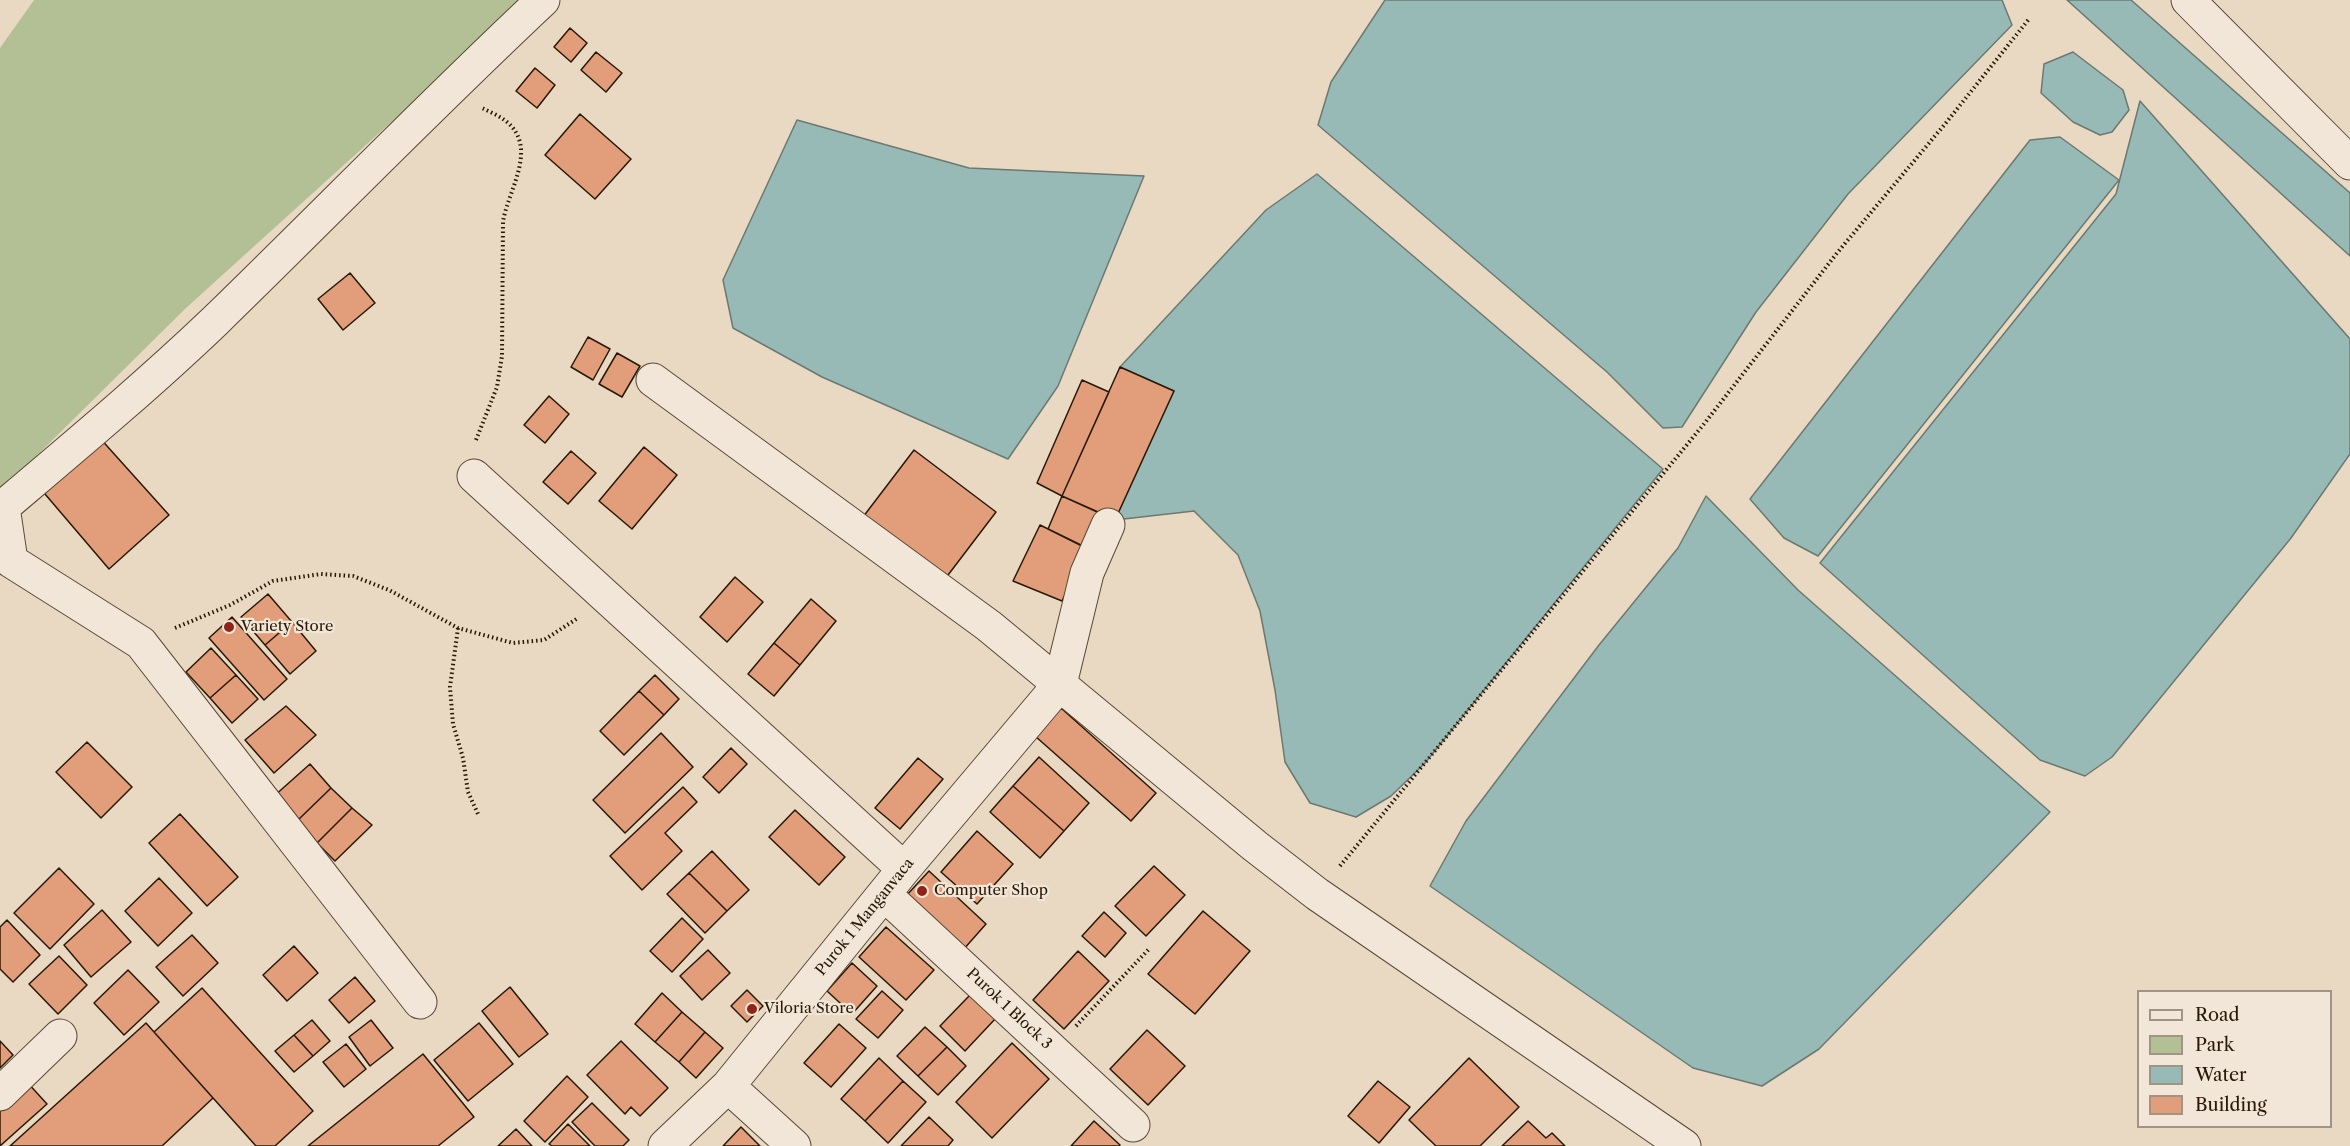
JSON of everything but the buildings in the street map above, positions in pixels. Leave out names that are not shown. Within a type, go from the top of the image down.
[{"type":"street","points":[[420,1002],[141,643],[5,565],[3,507],[103,423],[214,322],[448,89],[543,0]]},
{"type":"street","points":[[2188,0],[2350,163]]},
{"type":"street","points":[[653,380],[989,626],[1255,846],[1317,894],[1684,1146]]},
{"type":"street","points":[[474,476],[904,869]]},
{"type":"street","points":[[1060,684],[1088,573],[1108,525]]},
{"type":"street","name":"Purok 1 Manganvaca","points":[[666,1146],[728,1086],[904,869],[1060,684]]},
{"type":"street","name":"Purok 1 Block 3","points":[[884,894],[1133,1125]]},
{"type":"street","points":[[0,1094],[60,1036]]},
{"type":"street","points":[[728,1086],[794,1146]]},
{"type":"path","points":[[1317,894],[1704,424],[1837,253],[1945,124],[2028,19]]},
{"type":"path","points":[[448,89],[505,120],[521,141],[522,156],[506,203],[503,221],[502,356],[497,387],[478,434],[472,458],[474,476]]},
{"type":"path","points":[[141,643],[230,605],[273,581],[321,574],[353,576],[389,590],[458,628],[513,643],[544,640],[573,623],[603,594]]},
{"type":"path","points":[[458,628],[450,687],[453,724],[463,759],[468,792],[478,814]]},
{"type":"path","points":[[1053,1050],[1149,950]]},
{"type":"green space","points":[[34,0],[526,0],[186,308],[0,492],[0,48]]},
{"type":"water","points":[[1385,0],[2002,0],[2012,25],[1848,194],[1756,312],[1682,427],[1663,428],[1607,372],[1318,125],[1331,82]]},
{"type":"water","points":[[2067,0],[2131,0],[2350,193],[2350,256]]},
{"type":"water","points":[[2073,52],[2123,90],[2129,110],[2112,132],[2100,135],[2073,122],[2041,93],[2044,64]]},
{"type":"water","points":[[2140,101],[2350,339],[2350,454],[2291,538],[2112,757],[2085,776],[2040,760],[1820,563],[2116,194]]},
{"type":"water","points":[[797,120],[969,168],[1144,176],[1058,386],[1008,459],[822,377],[733,328],[723,280]]},
{"type":"water","points":[[2060,137],[2119,180],[1818,556],[1784,538],[1750,499],[2030,140]]},
{"type":"water","points":[[1317,174],[1663,469],[1425,763],[1391,796],[1356,817],[1310,803],[1285,762],[1275,690],[1260,611],[1238,555],[1194,511],[1115,520],[1174,391],[1120,367],[1266,210]]},
{"type":"water","points":[[1706,496],[1798,590],[2050,812],[1819,1049],[1762,1086],[1693,1068],[1430,886],[1466,821],[1599,645],[1678,548]]},
{"type":"place","name":"Variety Store","points":[[229,627]]},
{"type":"place","name":"Computer Shop","points":[[922,891]]},
{"type":"place","name":"Viloria Store","points":[[752,1009]]}]
